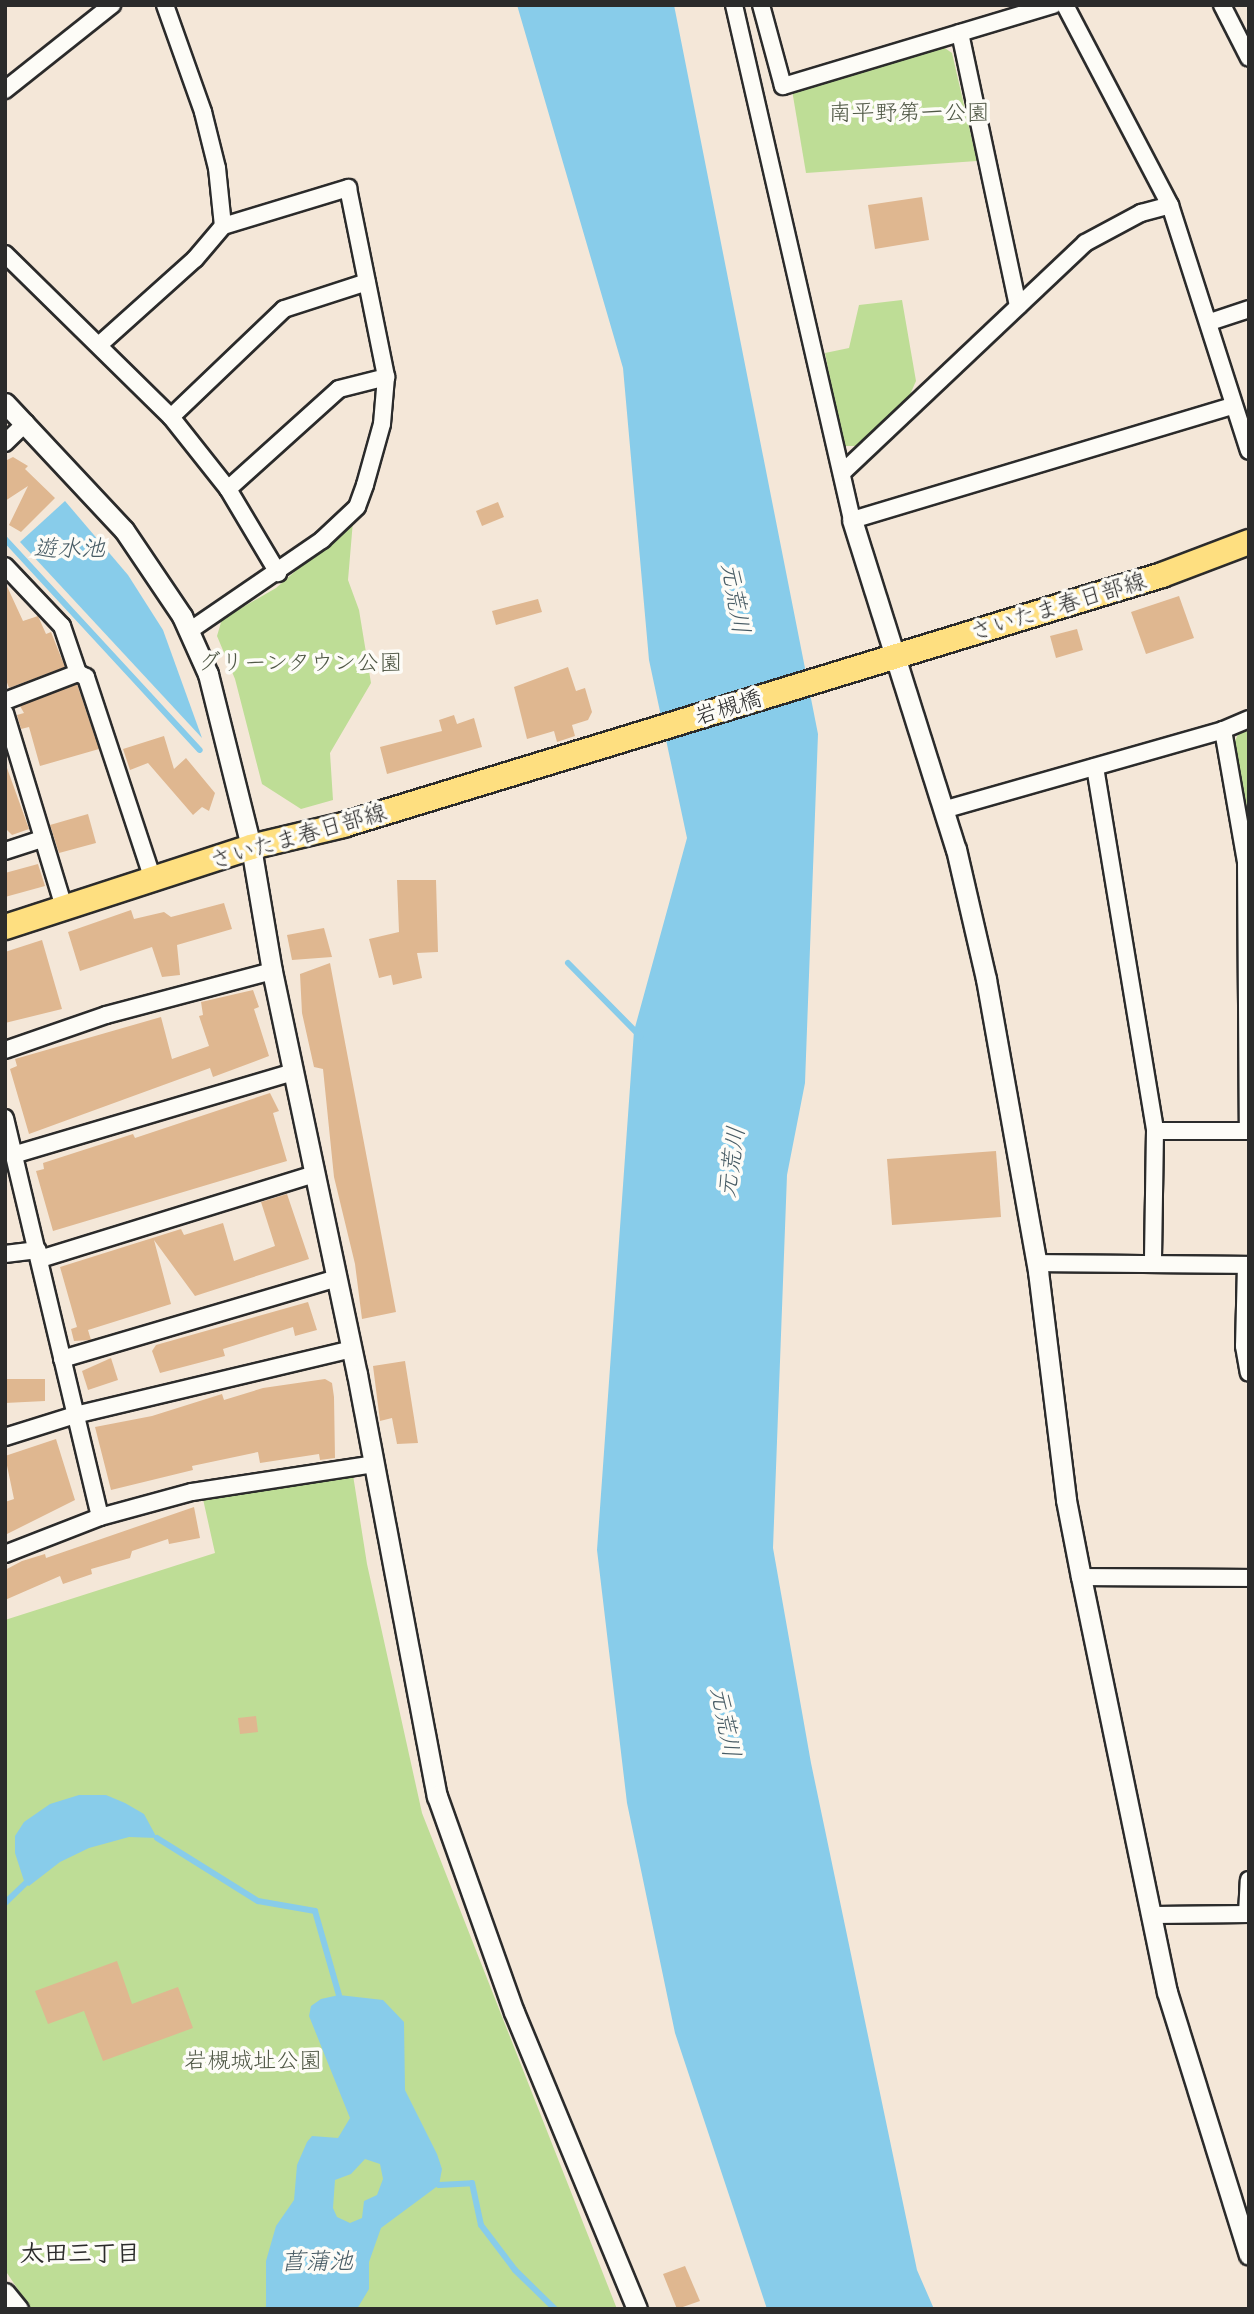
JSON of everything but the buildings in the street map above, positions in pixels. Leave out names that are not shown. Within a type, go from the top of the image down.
[{"type":"main road","name":"さいたま春日部線","points":[[865,665],[1162,575],[1249,542]]},
{"type":"main road","name":"岩槻橋","points":[[592,748],[865,665]]},
{"type":"main road","name":"さいたま春日部線","points":[[5,926],[251,848],[343,825],[592,748]]},
{"type":"street","points":[[5,90],[111,5]]},
{"type":"street","points":[[165,5],[203,112],[217,168],[223,226]]},
{"type":"street","points":[[734,5],[852,520],[891,656],[943,810],[986,979],[1037,1263],[1066,1500],[1081,1577],[1154,1915],[1167,1992],[1248,2248]]},
{"type":"street","points":[[761,5],[782,86],[1053,5]]},
{"type":"street","points":[[1065,5],[1170,205],[1210,322],[1232,406],[1249,452]]},
{"type":"street","points":[[1222,5],[1249,58]]},
{"type":"street","points":[[960,33],[1018,306]]},
{"type":"street","points":[[99,345],[195,259],[223,226],[348,188],[386,377],[382,424],[357,507],[278,573],[189,631]]},
{"type":"street","points":[[843,472],[1084,243],[1141,213],[1170,205]]},
{"type":"street","points":[[5,254],[171,417],[228,489],[278,573]]},
{"type":"street","points":[[171,417],[284,309],[367,282]]},
{"type":"street","points":[[1210,322],[1249,309]]},
{"type":"street","points":[[228,489],[339,389],[386,377]]},
{"type":"street","points":[[5,403],[124,530],[189,631],[222,721],[251,848],[272,971],[352,1349],[437,1796],[514,2012],[637,2309]]},
{"type":"street","points":[[852,520],[1232,406]]},
{"type":"street","points":[[5,443],[26,423]]},
{"type":"street","points":[[5,566],[62,626],[78,673],[86,677],[153,879]]},
{"type":"street","points":[[5,701],[78,673]]},
{"type":"street","points":[[5,713],[10,745],[64,907]]},
{"type":"street","points":[[943,810],[1223,730],[1249,719]]},
{"type":"street","points":[[1155,1132],[1248,1131],[1247,862],[1223,730]]},
{"type":"street","points":[[1095,767],[1155,1132],[1153,1261]]},
{"type":"street","points":[[5,851],[43,839]]},
{"type":"street","points":[[5,1050],[107,1014],[272,971]]},
{"type":"street","points":[[13,1155],[293,1072]]},
{"type":"street","points":[[5,1118],[100,1517]]},
{"type":"street","points":[[5,1254],[39,1255],[314,1174]]},
{"type":"street","points":[[1037,1263],[1153,1261],[1247,1265],[1244,1346],[1249,1373]]},
{"type":"street","points":[[62,1359],[337,1278]]},
{"type":"street","points":[[5,1437],[75,1415],[352,1349]]},
{"type":"street","points":[[5,1554],[100,1517],[240,1482],[374,1464]]},
{"type":"street","points":[[1081,1577],[1249,1578]]},
{"type":"street","points":[[1154,1915],[1248,1914],[1249,1880]]},
{"type":"street","points":[[5,2293],[18,2309]]},
{"type":"green space","name":"南平野第一公園","points":[[942,46],[952,53],[977,161],[806,173],[792,90]]},
{"type":"green space","points":[[902,300],[916,381],[905,406],[857,446],[843,446],[825,353],[849,348],[859,305]]},
{"type":"green space","name":"グリーンタウン公園","points":[[353,521],[348,580],[359,610],[371,683],[330,753],[333,800],[301,809],[262,784],[235,679],[217,636],[222,619],[276,588]]},
{"type":"green space","points":[[1249,724],[1249,817],[1234,743],[1242,726]]},
{"type":"green space","name":"岩槻城址公園","points":[[353,1475],[367,1564],[422,1813],[617,2309],[31,2309],[5,2270],[5,1620],[215,1553],[203,1499]]},
{"type":"water","name":"元荒川","points":[[517,5],[674,5],[818,734],[805,1083],[787,1175],[773,1548],[811,1763],[917,2270],[934,2309],[767,2309],[675,2033],[627,1803],[597,1550],[634,1031],[687,838],[649,660],[623,368]]},
{"type":"water","name":"遊水池","points":[[65,501],[128,575],[163,630],[202,738],[20,542]]},
{"type":"water","points":[[79,1795],[106,1795],[125,1803],[144,1814],[157,1838],[129,1837],[89,1848],[60,1862],[29,1886],[25,1884],[15,1853],[15,1836],[24,1822],[50,1804]]},
{"type":"water","name":"菖蒲池","points":[[339,1995],[383,2000],[404,2022],[405,2090],[442,2169],[439,2185],[381,2228],[369,2262],[369,2289],[357,2309],[266,2309],[266,2261],[276,2226],[294,2200],[297,2165],[307,2142],[312,2136],[338,2138],[350,2118],[309,2016],[311,2006],[321,1999]],"holes":[[[365,2159],[380,2164],[383,2179],[377,2195],[364,2201],[362,2218],[350,2223],[337,2217],[333,2208],[335,2180],[351,2174]]]},
{"type":"waterway","points":[[5,539],[200,750]]},
{"type":"waterway","points":[[568,963],[640,1036]]},
{"type":"waterway","points":[[157,1838],[258,1901],[315,1911],[339,1995]]},
{"type":"waterway","points":[[5,1903],[25,1884]]},
{"type":"waterway","points":[[439,2185],[472,2183],[481,2225],[515,2270],[555,2309]]},
{"type":"district","name":"太田三丁目","points":[[80,2253]]}]
